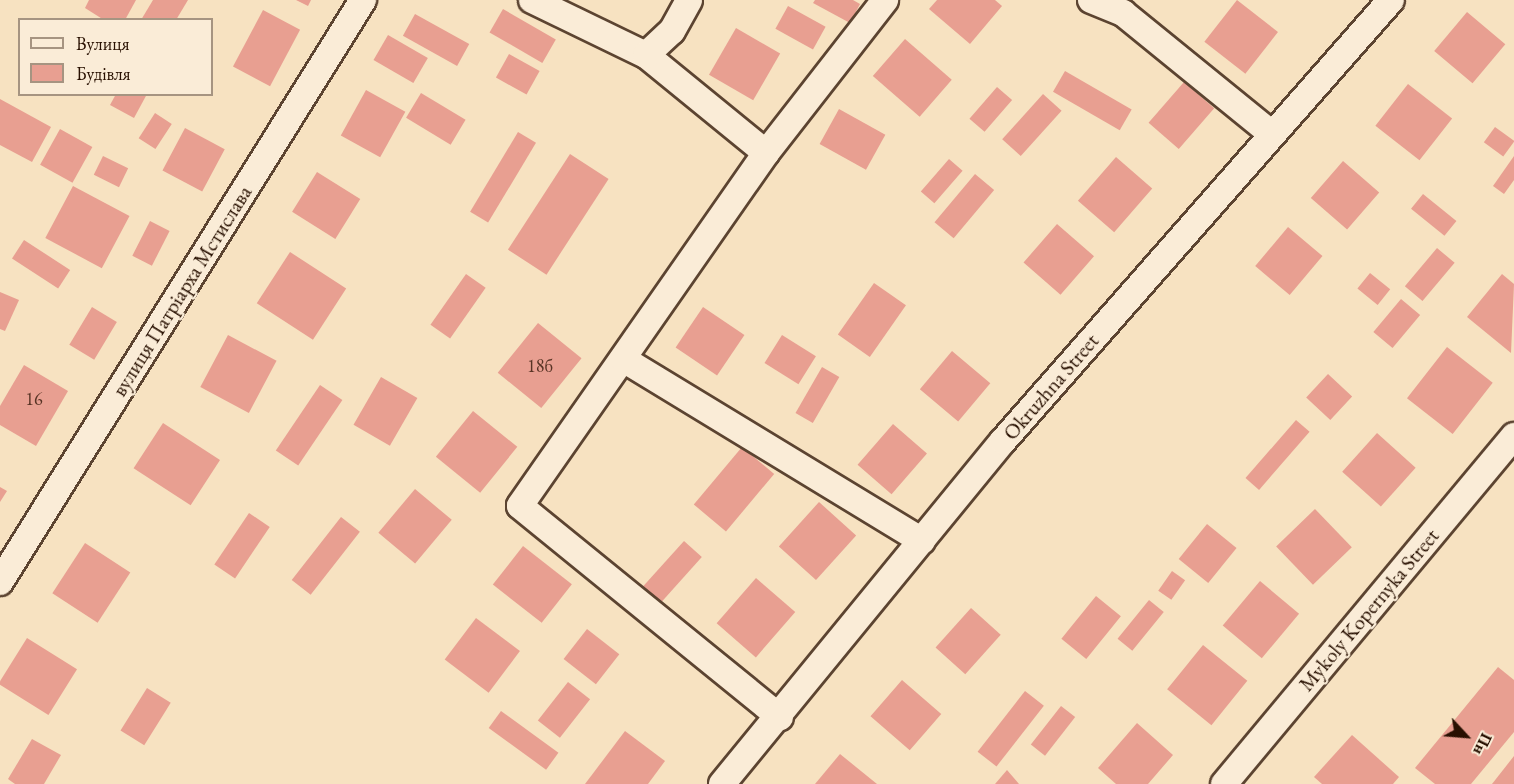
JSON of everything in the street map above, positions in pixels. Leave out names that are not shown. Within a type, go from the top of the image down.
[{"type":"street","name":"вулиця Патріарха Мстислава","points":[[0,582],[363,0]]},
{"type":"street","points":[[532,0],[646,55],[766,153]]},
{"type":"street","points":[[646,55],[672,31],[688,0]]},
{"type":"street","points":[[780,717],[520,506],[766,153],[885,0]]},
{"type":"street","points":[[1091,0],[1123,13],[1272,134]]},
{"type":"street","name":"Okruzhna Street","points":[[722,784],[780,717],[1003,441],[1391,0]]},
{"type":"street","points":[[623,359],[922,541]]},
{"type":"street","name":"Mykoly Kopernyka Street","points":[[1224,784],[1514,436]]},
{"type":"building","points":[[89,0],[136,0],[126,18],[101,18],[85,8]]},
{"type":"building","points":[[153,0],[188,0],[177,18],[142,18]]},
{"type":"building","points":[[296,0],[311,0],[308,6]]},
{"type":"building","points":[[815,0],[853,0],[860,4],[850,23],[813,3]]},
{"type":"building","points":[[937,0],[995,0],[1002,6],[970,44],[929,9]]},
{"type":"building","points":[[1237,0],[1278,32],[1245,74],[1204,42]]},
{"type":"building","points":[[788,6],[826,27],[813,50],[775,29]]},
{"type":"building","points":[[503,9],[556,39],[542,63],[490,32]]},
{"type":"building","points":[[263,10],[300,30],[270,86],[233,67]]},
{"type":"building","points":[[1467,12],[1505,44],[1473,83],[1434,51]]},
{"type":"building","points":[[415,14],[469,44],[457,66],[403,36]]},
{"type":"building","points":[[736,28],[780,54],[753,100],[709,75]]},
{"type":"building","points":[[388,35],[428,58],[413,83],[374,60]]},
{"type":"building","points":[[905,39],[952,80],[920,117],[873,76]]},
{"type":"building","points":[[509,54],[540,71],[527,95],[496,78]]},
{"type":"building","points":[[1065,71],[1132,110],[1120,130],[1053,92]]},
{"type":"building","points":[[1184,82],[1214,108],[1179,149],[1149,123]]},
{"type":"building","points":[[1408,84],[1452,118],[1419,160],[1375,126]]},
{"type":"building","points":[[997,87],[1012,100],[985,132],[969,119]]},
{"type":"building","points":[[366,90],[405,112],[380,157],[341,135]]},
{"type":"building","points":[[421,93],[466,120],[451,145],[406,118]]},
{"type":"building","points":[[1043,94],[1062,111],[1021,156],[1002,139]]},
{"type":"building","points":[[115,96],[146,96],[134,118],[110,105]]},
{"type":"building","points":[[0,99],[51,127],[32,162],[0,145]]},
{"type":"building","points":[[839,109],[885,135],[866,170],[820,144]]},
{"type":"building","points":[[155,113],[172,124],[155,149],[139,138]]},
{"type":"building","points":[[1495,127],[1514,141],[1503,156],[1484,142]]},
{"type":"building","points":[[185,128],[225,149],[202,192],[162,170]]},
{"type":"building","points":[[60,129],[92,147],[72,183],[40,165]]},
{"type":"building","points":[[518,132],[536,143],[488,223],[470,212]]},
{"type":"building","points":[[570,154],[609,179],[546,275],[508,250]]},
{"type":"building","points":[[103,156],[128,168],[119,187],[94,175]]},
{"type":"building","points":[[1514,156],[1514,180],[1504,194],[1493,186]]},
{"type":"building","points":[[1116,157],[1152,188],[1114,232],[1078,201]]},
{"type":"building","points":[[949,159],[963,171],[934,203],[921,191]]},
{"type":"building","points":[[1343,161],[1379,192],[1347,229],[1311,198]]},
{"type":"building","points":[[317,172],[360,199],[335,239],[292,212]]},
{"type":"building","points":[[975,174],[994,190],[954,238],[935,222]]},
{"type":"building","points":[[73,186],[130,216],[102,268],[45,238]]},
{"type":"building","points":[[1423,194],[1456,221],[1444,236],[1411,209]]},
{"type":"building","points":[[150,221],[170,231],[152,266],[132,256]]},
{"type":"building","points":[[1057,224],[1094,256],[1061,295],[1024,262]]},
{"type":"building","points":[[1288,227],[1322,256],[1290,295],[1255,266]]},
{"type":"building","points":[[24,240],[70,270],[58,288],[12,258]]},
{"type":"building","points":[[1437,248],[1455,263],[1422,301],[1405,286]]},
{"type":"building","points":[[290,252],[346,288],[313,340],[257,303]]},
{"type":"building","points":[[1370,273],[1390,289],[1378,305],[1357,289]]},
{"type":"building","points":[[466,274],[486,288],[450,339],[430,325]]},
{"type":"building","points":[[1502,274],[1514,284],[1511,353],[1467,317]]},
{"type":"building","points":[[874,283],[906,305],[870,357],[838,335]]},
{"type":"building","points":[[0,292],[19,300],[5,331],[0,329]]},
{"type":"building","points":[[1401,299],[1420,315],[1393,348],[1373,332]]},
{"type":"building","points":[[92,307],[117,322],[94,360],[69,345]]},
{"type":"building","points":[[703,307],[744,335],[717,376],[676,348]]},
{"type":"building","points":[[538,323],[582,358],[541,408],[498,373]]},
{"type":"building","points":[[228,335],[277,361],[249,413],[200,387]]},
{"type":"building","points":[[782,335],[816,356],[798,384],[765,363]]},
{"type":"building","points":[[1447,347],[1493,383],[1453,434],[1407,398]]},
{"type":"building","points":[[952,351],[990,383],[958,421],[920,389]]},
{"type":"building","points":[[24,365],[68,391],[36,446],[0,425],[0,406]]},
{"type":"building","points":[[822,367],[839,377],[813,423],[796,413]]},
{"type":"building","points":[[1328,374],[1352,397],[1330,420],[1306,397]]},
{"type":"building","points":[[381,377],[417,398],[390,446],[354,425]]},
{"type":"building","points":[[320,385],[342,400],[298,466],[276,450]]},
{"type":"building","points":[[473,411],[517,447],[480,493],[436,457]]},
{"type":"building","points":[[1296,420],[1310,432],[1259,490],[1245,478]]},
{"type":"building","points":[[163,423],[220,460],[191,505],[134,468]]},
{"type":"building","points":[[893,424],[927,454],[892,494],[858,465]]},
{"type":"building","points":[[1377,433],[1416,468],[1381,506],[1342,472]]},
{"type":"building","points":[[742,447],[774,474],[726,531],[694,504]]},
{"type":"building","points":[[0,487],[7,491],[0,502]]},
{"type":"building","points":[[415,489],[452,520],[415,564],[378,533]]},
{"type":"building","points":[[819,502],[856,535],[816,580],[779,547]]},
{"type":"building","points":[[1315,509],[1352,547],[1313,585],[1276,547]]},
{"type":"building","points":[[249,513],[270,527],[235,578],[214,564]]},
{"type":"building","points":[[341,517],[360,532],[311,595],[292,580]]},
{"type":"building","points":[[1207,524],[1237,548],[1208,583],[1179,559]]},
{"type":"building","points":[[684,541],[702,557],[660,603],[643,587]]},
{"type":"building","points":[[85,543],[130,572],[98,623],[52,593]]},
{"type":"building","points":[[523,546],[572,584],[542,623],[493,585]]},
{"type":"building","points":[[1172,571],[1185,580],[1171,600],[1158,591]]},
{"type":"building","points":[[756,578],[795,612],[756,657],[717,623]]},
{"type":"building","points":[[1260,581],[1299,614],[1262,658],[1223,625]]},
{"type":"building","points":[[1096,596],[1121,616],[1086,659],[1061,639]]},
{"type":"building","points":[[1149,600],[1164,612],[1132,651],[1118,639]]},
{"type":"building","points":[[971,608],[1001,635],[965,674],[936,647]]},
{"type":"building","points":[[476,618],[520,651],[489,693],[445,660]]},
{"type":"building","points":[[587,629],[619,654],[596,684],[564,659]]},
{"type":"building","points":[[27,638],[77,669],[48,715],[0,685]]},
{"type":"building","points":[[1203,645],[1247,681],[1211,725],[1167,689]]},
{"type":"building","points":[[1498,667],[1514,680],[1514,732],[1471,784],[1435,784],[1415,768]]},
{"type":"building","points":[[902,680],[941,714],[910,750],[871,716]]},
{"type":"building","points":[[568,682],[590,699],[560,738],[538,721]]},
{"type":"building","points":[[147,688],[171,703],[144,745],[121,730]]},
{"type":"building","points":[[1025,691],[1044,706],[997,766],[978,752]]},
{"type":"building","points":[[1061,706],[1075,717],[1045,756],[1031,745]]},
{"type":"building","points":[[501,711],[558,753],[546,770],[489,728]]},
{"type":"building","points":[[1137,723],[1173,755],[1148,784],[1116,784],[1098,768]]},
{"type":"building","points":[[625,731],[665,761],[648,784],[585,784]]},
{"type":"building","points":[[1352,735],[1399,777],[1393,784],[1322,784],[1314,777]]},
{"type":"building","points":[[32,739],[61,755],[44,784],[15,784],[8,779]]},
{"type":"building","points":[[840,754],[877,784],[815,784]]},
{"type":"building","points":[[1514,756],[1514,784],[1492,784]]},
{"type":"building","points":[[1007,770],[1019,784],[995,784]]}]
